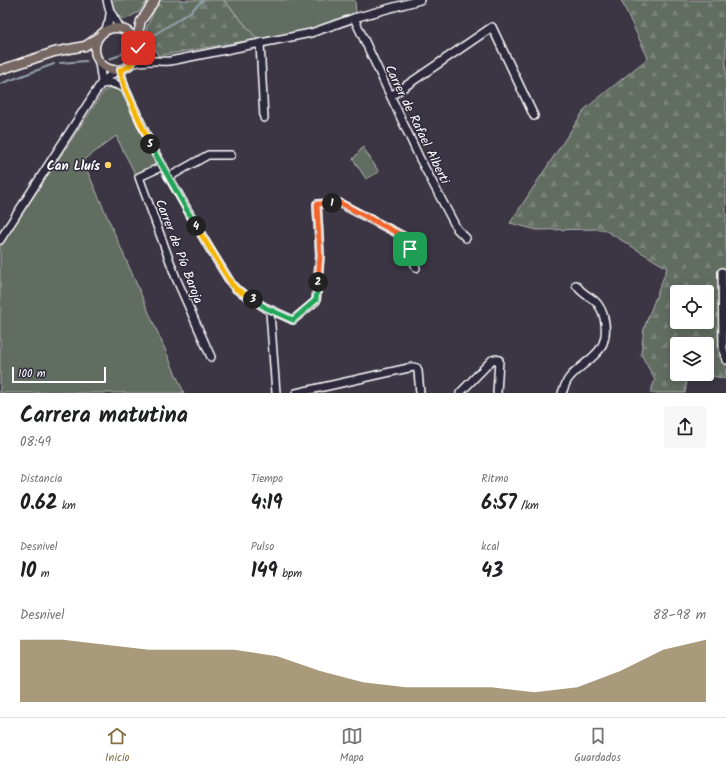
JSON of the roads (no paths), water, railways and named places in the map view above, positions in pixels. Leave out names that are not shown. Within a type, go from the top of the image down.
[{"type":"main road","points":[[78,48],[88,52],[107,69],[118,71],[132,64],[136,56],[141,21],[155,0]]},
{"type":"main road","points":[[0,70],[54,52],[88,45],[105,31],[110,29],[121,29],[141,21]]},
{"type":"main road","points":[[121,29],[130,33],[137,45]]},
{"type":"main road","points":[[98,38],[95,48],[98,60]]},
{"type":"street","points":[[105,31],[110,21],[110,11],[107,0]]},
{"type":"street","points":[[132,64],[149,60],[161,62],[311,33],[354,18],[420,0]]},
{"type":"street","points":[[110,11],[121,29]]},
{"type":"street","name":"Carrer de Rafael Alberti","points":[[354,18],[420,159],[457,229],[466,238]]},
{"type":"street","points":[[391,96],[492,27],[534,116]]},
{"type":"street","points":[[260,43],[264,118]]},
{"type":"street","points":[[137,45],[149,60]]},
{"type":"street","points":[[98,60],[102,83]]},
{"type":"street","points":[[0,240],[102,83],[118,71],[162,166],[204,239],[236,289],[266,308],[293,320],[316,300],[320,255],[317,204],[340,203],[403,236],[410,249],[416,268]]},
{"type":"street","points":[[102,83],[112,83],[125,88]]},
{"type":"street","points":[[169,177],[208,155],[231,155]]},
{"type":"street","name":"Carrer de Pío Baroja","points":[[162,166],[139,177],[176,278],[211,357]]},
{"type":"street","points":[[722,272],[723,348],[726,360]]},
{"type":"street","points":[[562,393],[568,378],[582,364],[594,356],[602,347],[605,336],[605,326],[600,307],[595,301],[584,294],[576,286]]},
{"type":"street","points":[[266,308],[270,312],[271,318],[276,393]]},
{"type":"street","points":[[460,393],[492,360],[496,359],[499,360],[497,393]]},
{"type":"street","points":[[296,393],[413,367],[417,368],[418,370],[420,393]]},
{"type":"waterway","points":[[146,40],[190,12],[203,0]]},
{"type":"waterway","points":[[109,59],[118,56],[129,49]]},
{"type":"waterway","points":[[60,63],[86,61]]},
{"type":"waterway","points":[[0,84],[54,64]]},
{"type":"place","name":"Can Lluís","points":[[108,165]]}]
